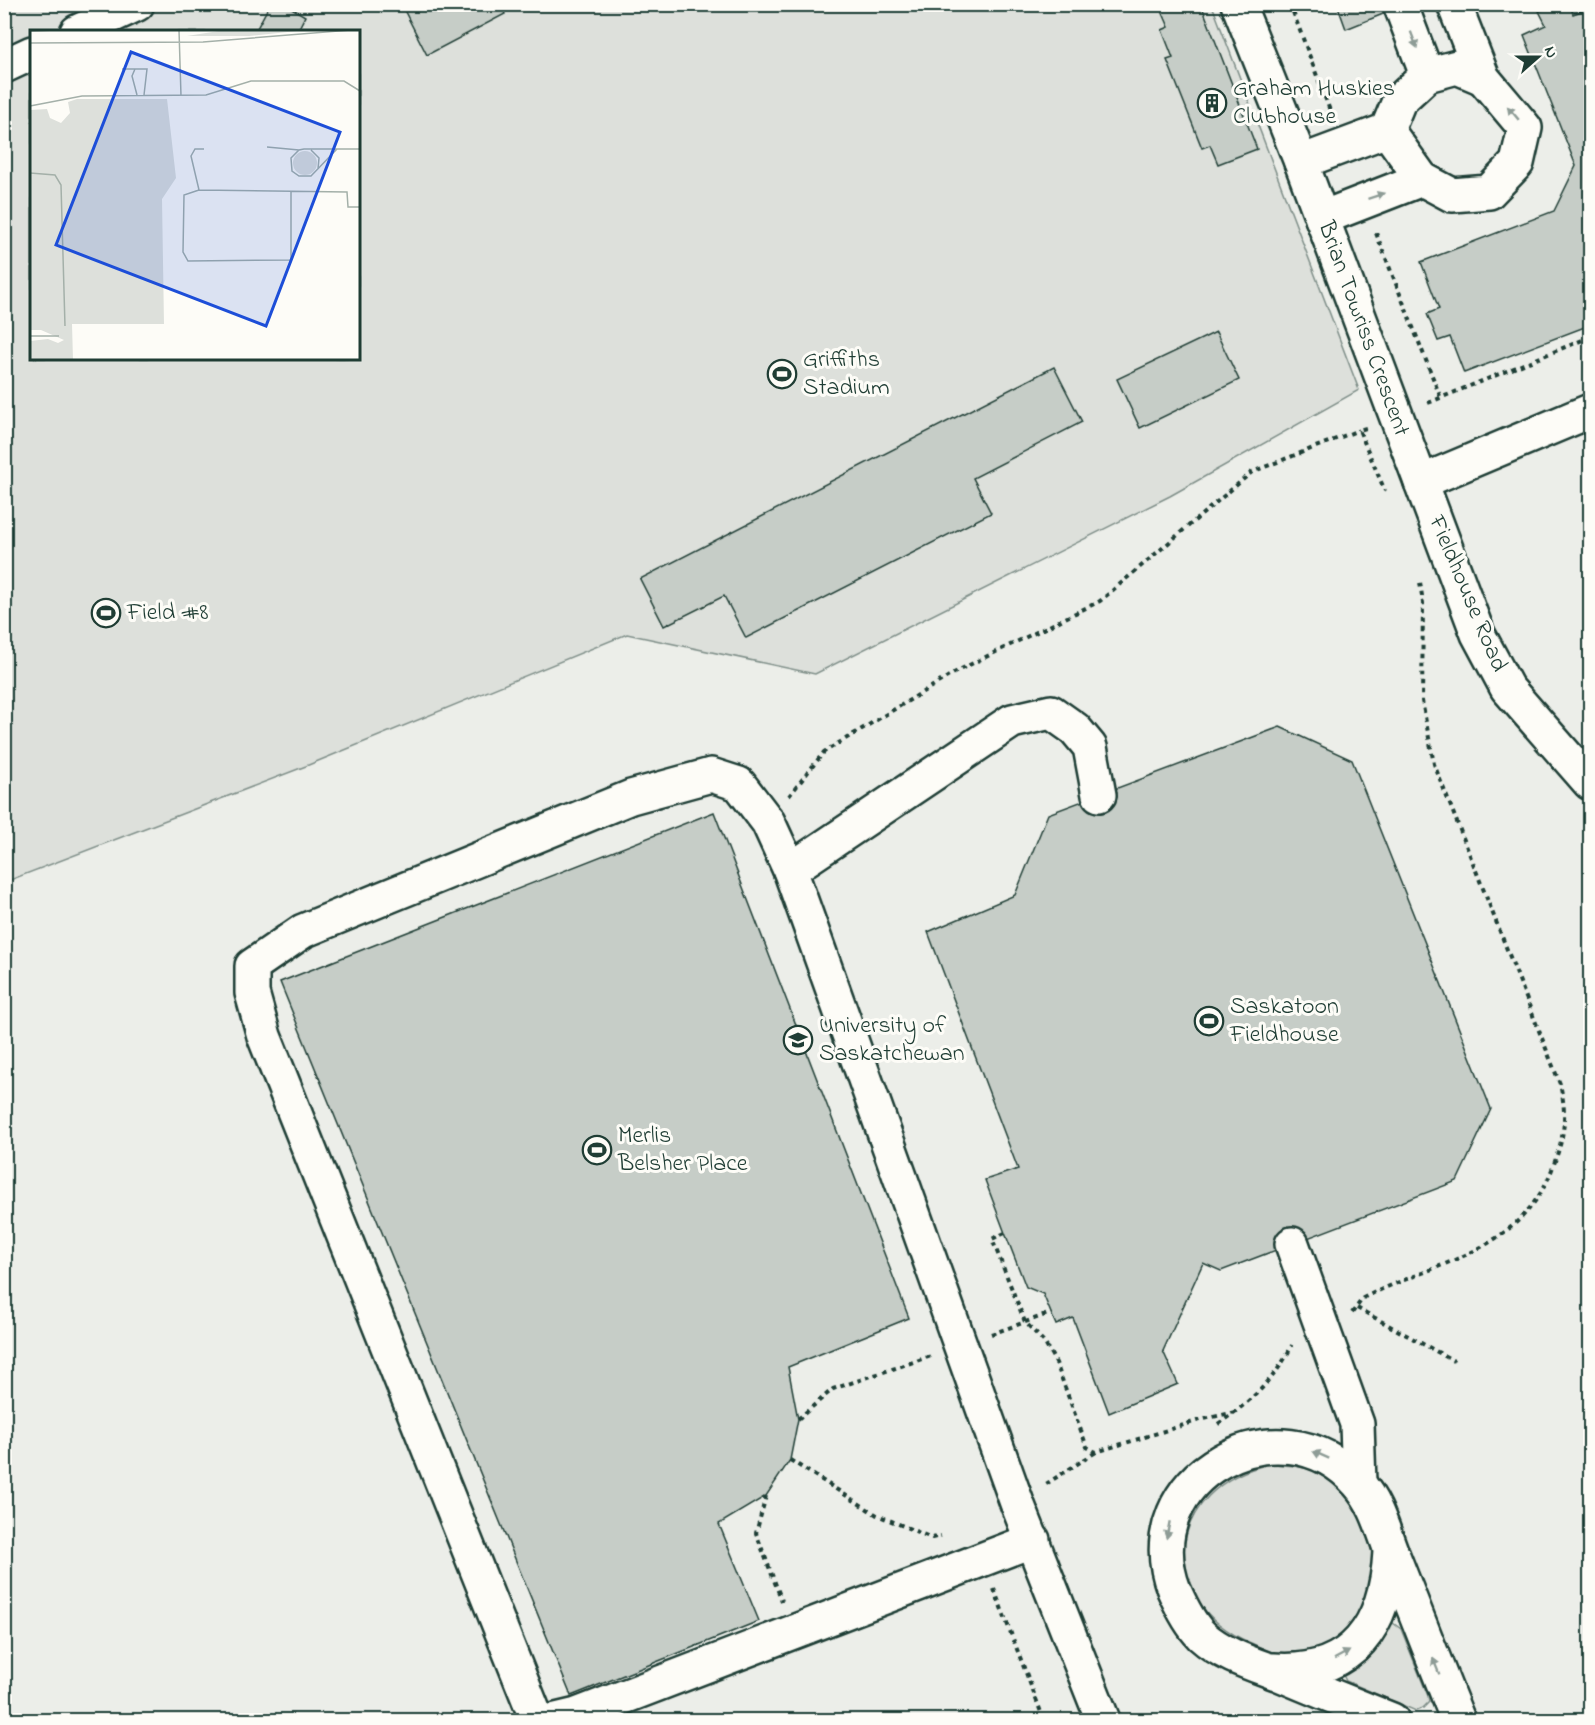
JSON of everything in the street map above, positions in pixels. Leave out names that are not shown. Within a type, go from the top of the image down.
[{"type":"street","points":[[81,30],[137,4]]},
{"type":"street","name":"Brian Towriss Crescent","points":[[1238,4],[1301,162],[1396,421],[1421,482]]},
{"type":"street","points":[[1400,4],[1427,75]]},
{"type":"street","points":[[1387,130],[1422,179],[1452,195],[1489,192],[1517,163],[1525,128],[1484,78],[1454,4]]},
{"type":"street","points":[[4,66],[30,54]]},
{"type":"street","points":[[1301,162],[1387,130],[1399,101],[1427,75],[1457,68],[1484,78]]},
{"type":"street","points":[[1322,218],[1422,179]]},
{"type":"street","points":[[1421,482],[1590,411]]},
{"type":"street","name":"Fieldhouse Road","points":[[1421,482],[1478,634],[1491,662],[1507,688],[1590,783]]},
{"type":"street","points":[[790,870],[1012,721],[1051,712],[1075,729],[1090,747],[1099,795]]},
{"type":"street","points":[[537,1720],[264,1036],[252,993],[252,966],[314,926],[621,801],[711,775],[739,784],[768,822],[790,870],[1017,1503],[1103,1720]]},
{"type":"street","points":[[1292,1244],[1357,1424],[1359,1483]]},
{"type":"street","points":[[1392,1720],[1230,1654],[1202,1636],[1181,1607],[1168,1573],[1166,1555],[1166,1535],[1178,1502],[1198,1477],[1231,1456],[1271,1445],[1305,1448],[1332,1461],[1359,1483],[1379,1516],[1390,1550],[1458,1720]]},
{"type":"street","points":[[556,1720],[577,1715],[1033,1540]]},
{"type":"street","points":[[1266,1669],[1287,1671],[1310,1668],[1352,1650],[1367,1635],[1380,1610],[1388,1584],[1390,1550]]},
{"type":"path","points":[[787,798],[824,752],[959,670],[1100,601],[1252,472],[1359,430],[1396,421],[1440,396],[1590,337]]},
{"type":"path","points":[[1359,430],[1387,495]]},
{"type":"path","points":[[1211,1429],[1236,1412],[1281,1368],[1295,1338],[1350,1315],[1363,1298],[1473,1253],[1495,1241],[1515,1225],[1548,1181],[1566,1125],[1560,1084],[1432,753],[1422,701],[1423,603],[1417,572]]},
{"type":"path","points":[[1005,1233],[992,1239],[1025,1322],[1044,1342],[1056,1363],[1078,1430],[1087,1447],[1096,1452]]},
{"type":"path","points":[[1357,1308],[1454,1361]]},
{"type":"path","points":[[798,1419],[833,1389],[1051,1313]]},
{"type":"path","points":[[1017,1503],[1096,1452],[1200,1420],[1236,1412]]},
{"type":"path","points":[[790,1460],[877,1515],[932,1539],[950,1534]]},
{"type":"path","points":[[766,1496],[756,1533],[794,1632]]},
{"type":"path","points":[[982,1560],[1044,1720]]},
{"type":"shaded area","name":"University of Saskatchewan","points":[[5,5],[1590,5],[1590,1720],[5,1720]]},
{"type":"shaded area","name":"Griffiths Stadium","points":[[5,5],[1212,5],[1359,390],[1170,496],[815,674],[627,634],[306,766],[5,882]]},
{"type":"shaded area","points":[[1270,1464],[1297,1466],[1317,1472],[1347,1494],[1363,1520],[1371,1549],[1372,1579],[1364,1607],[1349,1631],[1325,1648],[1294,1656],[1266,1650],[1219,1624],[1198,1601],[1186,1574],[1184,1546],[1192,1520],[1209,1496],[1235,1477]]},
{"type":"shaded area","points":[[1393,1623],[1401,1629],[1428,1696],[1429,1702],[1416,1711],[1346,1681],[1342,1673]]},
{"type":"building","points":[[270,4],[285,4],[305,16],[298,30],[256,30]]},
{"type":"building","points":[[401,4],[500,4],[505,14],[427,55]]},
{"type":"building","name":"Graham Huskies Clubhouse","points":[[1159,4],[1201,4],[1257,149],[1218,164],[1210,145],[1202,148],[1167,60],[1173,58],[1162,30],[1169,27]]},
{"type":"building","points":[[1337,4],[1385,4],[1388,12],[1346,29]]},
{"type":"building","points":[[1559,4],[1570,4],[1573,14],[1590,8],[1590,325],[1464,373],[1450,337],[1438,341],[1427,314],[1439,309],[1421,262],[1554,211],[1576,166],[1524,35],[1546,25],[1539,11]]},
{"type":"building","points":[[1216,332],[1239,380],[1140,428],[1117,379]]},
{"type":"building","points":[[1054,367],[1082,422],[973,478],[991,513],[746,638],[724,596],[664,626],[640,579]]},
{"type":"building","name":"Saskatoon Fieldhouse","points":[[1280,727],[1352,760],[1491,1109],[1457,1181],[1221,1271],[1203,1263],[1163,1351],[1178,1384],[1109,1413],[1073,1318],[1056,1325],[1043,1294],[1026,1287],[985,1180],[1018,1169],[928,932],[1015,895],[1048,814]]},
{"type":"building","name":"Merlis Belsher Place","points":[[714,812],[909,1318],[788,1367],[798,1419],[790,1460],[766,1496],[719,1524],[759,1621],[571,1696],[280,982]]},
{"type":"place","name":"Graham Huskies Clubhouse","points":[[1212,103]]},
{"type":"place","name":"Griffiths Stadium","points":[[782,374]]},
{"type":"place","name":"Field #8","points":[[106,613]]},
{"type":"place","name":"Saskatoon Fieldhouse","points":[[1209,1021]]},
{"type":"place","name":"University of Saskatchewan","points":[[798,1040]]},
{"type":"place","name":"Merlis Belsher Place","points":[[597,1150]]}]
